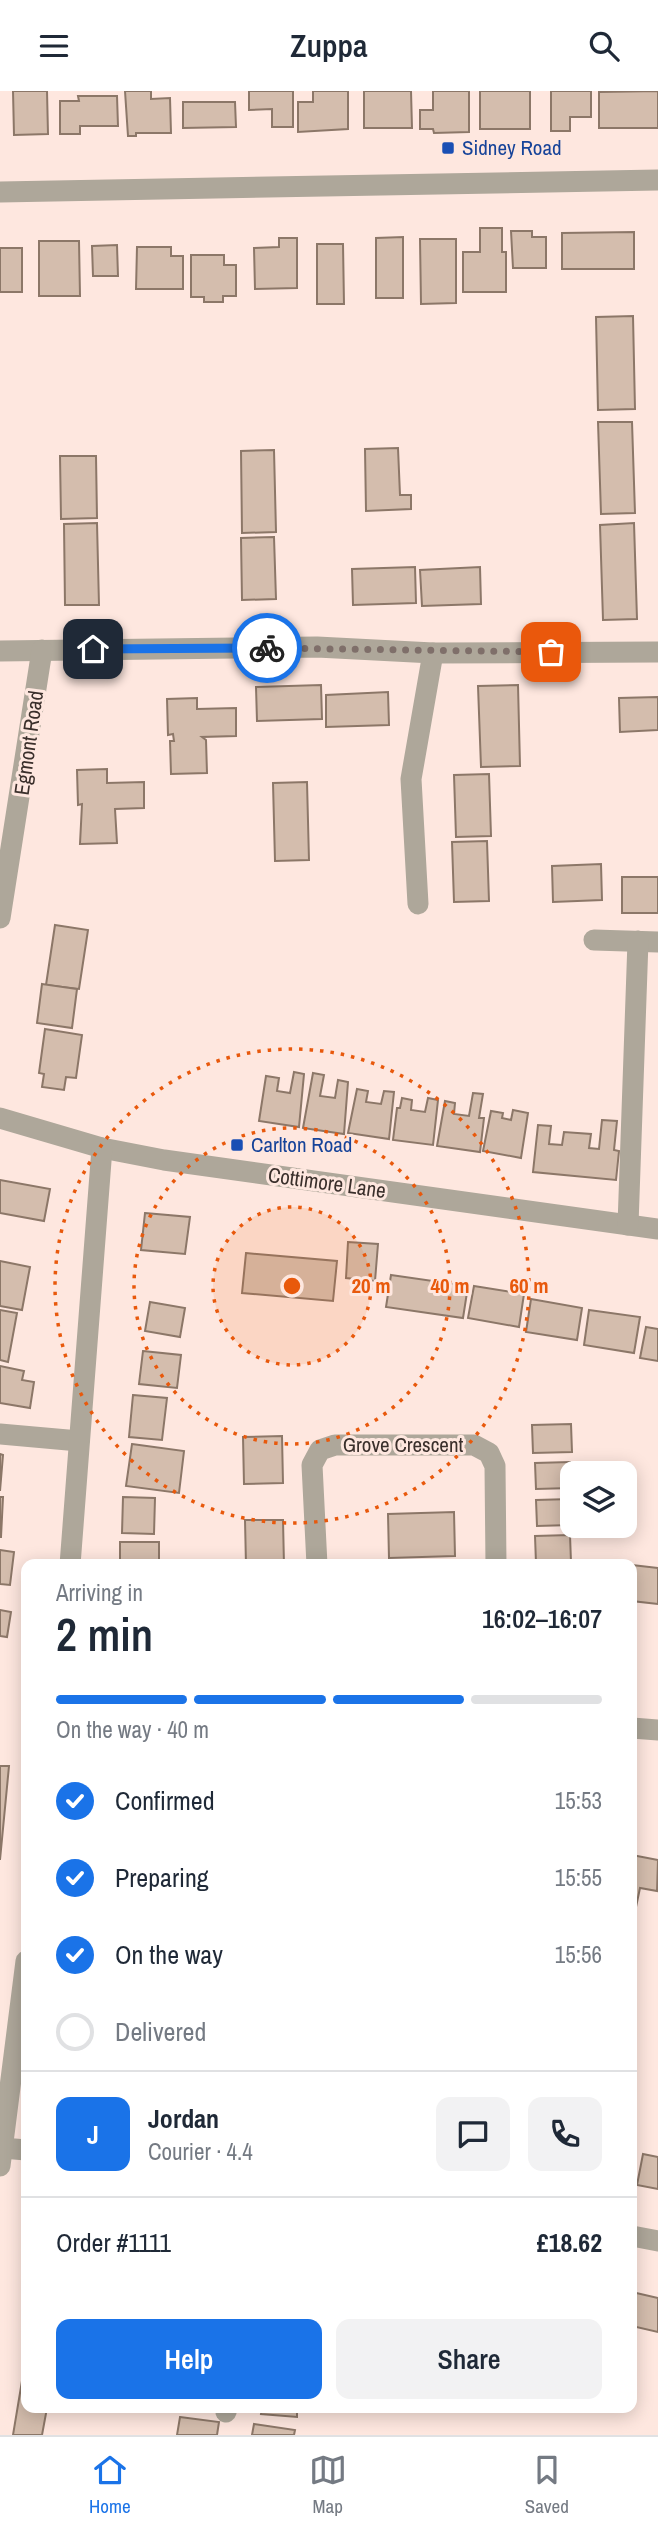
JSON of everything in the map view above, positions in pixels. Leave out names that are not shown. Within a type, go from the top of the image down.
[{"type":"street","points":[[0,192],[658,180]]},
{"type":"street","points":[[0,651],[317,647],[432,653],[658,652]]},
{"type":"street","name":"Egmont Road","points":[[0,919],[42,650]]},
{"type":"street","points":[[418,904],[411,779],[432,653]]},
{"type":"street","points":[[594,940],[648,942],[628,1226]]},
{"type":"street","name":"Cottimore Lane","points":[[0,1118],[103,1148],[164,1160],[658,1229]]},
{"type":"street","points":[[69,1559],[103,1148]]},
{"type":"street","points":[[0,1434],[79,1441]]},
{"type":"street","name":"Grove Crescent","points":[[317,1559],[312,1465],[320,1450],[335,1444],[474,1445],[489,1453],[495,1466],[496,1559]]},
{"type":"street","points":[[637,1728],[658,1730]]},
{"type":"street","points":[[21,2002],[2,2157],[21,2151]]},
{"type":"street","points":[[637,2237],[658,2241]]},
{"type":"building","points":[[13,91],[47,91],[48,134],[14,135]]},
{"type":"building","points":[[125,91],[151,91],[151,99],[170,98],[171,133],[136,133],[136,136],[128,136]]},
{"type":"building","points":[[249,91],[293,91],[293,127],[272,127],[272,109],[249,110]]},
{"type":"building","points":[[313,91],[348,91],[348,129],[298,132],[298,102],[313,102]]},
{"type":"building","points":[[364,91],[411,91],[412,128],[364,128]]},
{"type":"building","points":[[433,91],[469,91],[469,132],[434,133],[433,129],[420,129],[420,110],[433,110]]},
{"type":"building","points":[[480,91],[530,91],[530,129],[480,129]]},
{"type":"building","points":[[551,91],[591,91],[591,117],[570,117],[570,131],[551,131]]},
{"type":"building","points":[[658,91],[658,128],[599,128],[599,92]]},
{"type":"building","points":[[78,96],[117,96],[118,126],[80,126],[80,134],[60,134],[60,101],[79,101]]},
{"type":"building","points":[[183,102],[235,102],[236,127],[183,128]]},
{"type":"building","points":[[480,228],[502,228],[502,252],[506,252],[506,292],[463,292],[463,252],[480,252]]},
{"type":"building","points":[[511,231],[532,231],[532,237],[546,237],[546,268],[513,268]]},
{"type":"building","points":[[634,232],[634,269],[562,269],[562,233]]},
{"type":"building","points":[[403,237],[403,298],[376,298],[376,238]]},
{"type":"building","points":[[279,238],[297,238],[297,288],[255,289],[254,248],[279,247]]},
{"type":"building","points":[[420,239],[456,239],[456,303],[421,304]]},
{"type":"building","points":[[39,241],[79,241],[80,296],[39,296]]},
{"type":"building","points":[[317,244],[343,244],[344,304],[317,304]]},
{"type":"building","points":[[117,245],[118,276],[93,276],[92,246]]},
{"type":"building","points":[[137,247],[171,247],[171,256],[183,256],[183,289],[136,289]]},
{"type":"building","points":[[0,248],[22,248],[22,292],[0,292]]},
{"type":"building","points":[[191,255],[224,255],[224,265],[236,265],[236,296],[223,296],[223,302],[204,302],[204,297],[191,297]]},
{"type":"building","points":[[633,316],[635,409],[598,410],[596,317]]},
{"type":"building","points":[[598,422],[632,422],[635,513],[601,514]]},
{"type":"building","points":[[398,448],[400,495],[411,495],[411,509],[366,511],[365,449]]},
{"type":"building","points":[[274,450],[276,532],[242,533],[241,451]]},
{"type":"building","points":[[60,456],[96,456],[97,518],[61,519]]},
{"type":"building","points":[[97,523],[99,605],[65,605],[64,524]]},
{"type":"building","points":[[634,523],[637,619],[603,620],[600,525]]},
{"type":"building","points":[[274,537],[276,599],[242,600],[241,538]]},
{"type":"building","points":[[415,567],[416,603],[353,605],[352,569]]},
{"type":"building","points":[[480,567],[481,604],[422,606],[420,570]]},
{"type":"building","points":[[321,685],[322,719],[257,721],[256,687]]},
{"type":"building","points":[[518,685],[520,766],[481,767],[478,686]]},
{"type":"building","points":[[388,692],[389,725],[326,727],[326,695]]},
{"type":"building","points":[[658,697],[658,730],[620,732],[619,698]]},
{"type":"building","points":[[197,698],[197,709],[236,708],[236,736],[202,737],[206,740],[207,773],[171,774],[170,741],[174,741],[173,734],[168,735],[167,699]]},
{"type":"building","points":[[107,769],[107,783],[144,782],[144,808],[115,809],[117,843],[80,844],[82,804],[78,805],[77,770]]},
{"type":"building","points":[[489,774],[491,836],[456,837],[454,775]]},
{"type":"building","points":[[307,782],[309,860],[275,861],[273,783]]},
{"type":"building","points":[[487,841],[489,901],[454,902],[452,842]]},
{"type":"building","points":[[601,864],[602,900],[553,902],[552,866]]},
{"type":"building","points":[[622,877],[658,877],[658,913],[622,913]]},
{"type":"building","points":[[55,925],[88,930],[79,989],[46,985]]},
{"type":"building","points":[[42,984],[77,989],[72,1028],[37,1023]]},
{"type":"building","points":[[45,1029],[82,1035],[76,1078],[66,1077],[64,1090],[42,1087],[44,1074],[39,1073]]},
{"type":"building","points":[[294,1072],[304,1074],[299,1127],[259,1121],[266,1076],[279,1078],[277,1091],[290,1093]]},
{"type":"building","points":[[313,1073],[324,1075],[320,1096],[335,1098],[338,1080],[348,1082],[344,1134],[303,1128]]},
{"type":"building","points":[[357,1089],[368,1091],[366,1102],[381,1104],[384,1091],[394,1092],[389,1139],[348,1133]]},
{"type":"building","points":[[473,1093],[483,1094],[479,1118],[484,1118],[480,1152],[437,1146],[445,1101],[455,1103],[454,1114],[469,1116]]},
{"type":"building","points":[[402,1098],[412,1100],[411,1110],[425,1112],[428,1098],[438,1100],[433,1145],[393,1140],[397,1108],[400,1108]]},
{"type":"building","points":[[513,1110],[528,1113],[521,1158],[483,1151],[491,1111],[503,1113],[502,1118],[511,1120]]},
{"type":"building","points":[[602,1120],[617,1121],[614,1150],[619,1151],[616,1180],[533,1172],[538,1125],[551,1126],[549,1144],[562,1145],[564,1132],[591,1134],[589,1148],[599,1149]]},
{"type":"building","points":[[0,1180],[50,1189],[44,1221],[0,1213]]},
{"type":"building","points":[[145,1213],[190,1217],[185,1254],[141,1250]]},
{"type":"building","points":[[348,1242],[378,1244],[375,1281],[346,1278]]},
{"type":"building","points":[[246,1253],[337,1261],[333,1301],[242,1293]]},
{"type":"building","points":[[0,1261],[30,1267],[22,1310],[0,1306]]},
{"type":"building","points":[[391,1275],[468,1286],[463,1318],[386,1307]]},
{"type":"building","points":[[474,1286],[524,1294],[519,1327],[468,1318]]},
{"type":"building","points":[[531,1299],[582,1308],[577,1340],[526,1332]]},
{"type":"building","points":[[150,1302],[185,1308],[180,1337],[145,1331]]},
{"type":"building","points":[[0,1310],[17,1313],[8,1362],[0,1360]]},
{"type":"building","points":[[589,1310],[640,1317],[634,1353],[584,1345]]},
{"type":"building","points":[[646,1327],[658,1329],[658,1361],[640,1358]]},
{"type":"building","points":[[143,1351],[181,1355],[177,1388],[139,1384]]},
{"type":"building","points":[[0,1366],[24,1371],[22,1380],[34,1382],[30,1408],[0,1403]]},
{"type":"building","points":[[133,1395],[167,1398],[162,1440],[129,1437]]},
{"type":"building","points":[[571,1424],[572,1452],[533,1453],[532,1425]]},
{"type":"building","points":[[282,1436],[283,1483],[244,1484],[243,1437]]},
{"type":"building","points":[[132,1444],[184,1451],[179,1493],[126,1486]]},
{"type":"building","points":[[0,1454],[3,1455],[0,1491]]},
{"type":"building","points":[[560,1462],[560,1488],[536,1489],[535,1463]]},
{"type":"building","points":[[0,1497],[3,1497],[1,1537],[0,1537]]},
{"type":"building","points":[[123,1497],[155,1498],[154,1534],[122,1533]]},
{"type":"building","points":[[560,1499],[560,1525],[537,1526],[536,1500]]},
{"type":"building","points":[[454,1512],[455,1556],[389,1558],[388,1514]]},
{"type":"building","points":[[245,1520],[283,1520],[284,1559],[246,1559]]},
{"type":"building","points":[[560,1535],[560,1538],[570,1538],[571,1559],[536,1559],[535,1536]]},
{"type":"building","points":[[120,1542],[159,1542],[159,1559],[120,1559]]},
{"type":"building","points":[[0,1550],[14,1552],[10,1585],[0,1584]]},
{"type":"building","points":[[637,1566],[658,1568],[658,1604],[637,1602]]},
{"type":"building","points":[[0,1610],[11,1612],[7,1637],[0,1636]]},
{"type":"building","points":[[0,1766],[9,1766],[0,1860]]},
{"type":"building","points":[[637,1856],[658,1860],[657,1891],[640,1888],[637,1902]]},
{"type":"building","points":[[643,2154],[658,2157],[658,2189],[637,2185]]},
{"type":"building","points":[[637,2293],[658,2298],[658,2332],[637,2327]]},
{"type":"building","points":[[21,2387],[21,2413],[46,2413],[42,2435],[13,2435]]},
{"type":"building","points":[[297,2413],[297,2417],[261,2414]]},
{"type":"building","points":[[180,2417],[219,2422],[217,2435],[177,2435]]},
{"type":"building","points":[[254,2424],[295,2430],[294,2435],[252,2435]]},
{"type":"way so far","points":[[267,648],[317,647],[432,653],[551,652]]},
{"type":"place","name":"Sidney Road","points":[[448,148]]},
{"type":"place","name":"Carlton Road","points":[[237,1145]]},
{"type":"route","points":[[93,649],[267,648]]}]
